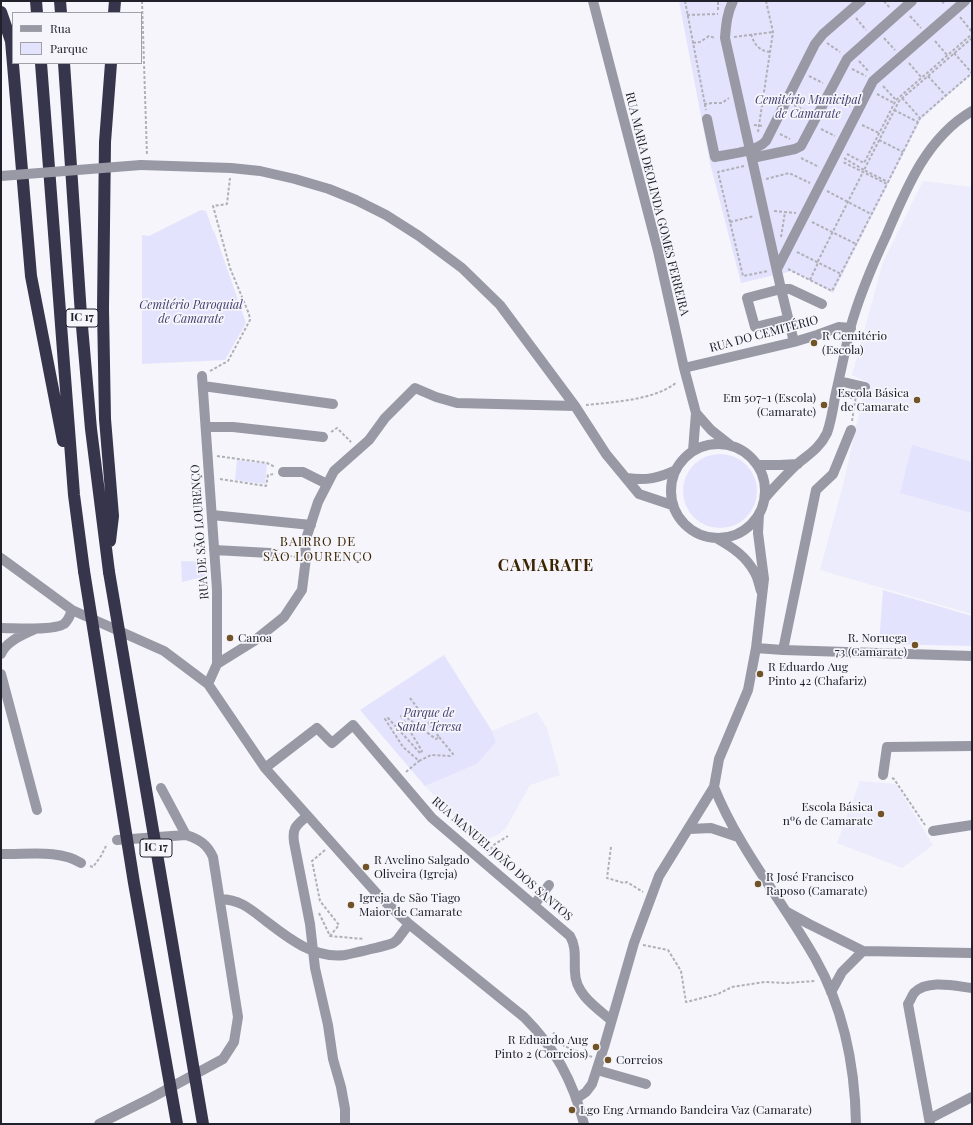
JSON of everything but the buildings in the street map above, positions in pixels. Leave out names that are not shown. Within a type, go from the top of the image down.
[{"type":"highway","points":[[36,1],[37,12]]},
{"type":"highway","points":[[60,1],[61,12]]},
{"type":"highway","points":[[114,1],[114,12]]},
{"type":"highway","points":[[1,12],[11,41],[12,53]]},
{"type":"highway","points":[[13,64],[31,276],[74,495]]},
{"type":"highway","name":"IC 17","points":[[41,64],[74,495],[84,571],[134,883],[176,1124]]},
{"type":"highway","name":"IC 17","points":[[64,64],[81,315],[92,430],[108,566],[203,1124]]},
{"type":"highway","points":[[108,566],[113,516],[105,419],[103,310],[105,142],[111,64]]},
{"type":"street","name":"RUA MARIA DEOLINDA GOMES FERREIRA","points":[[592,1],[658,251],[685,372],[696,413],[693,451]]},
{"type":"street","points":[[733,1],[729,9],[725,38],[753,152],[781,289],[794,342]]},
{"type":"street","points":[[753,152],[766,141],[815,44],[820,37],[861,1]]},
{"type":"street","points":[[707,119],[715,157],[798,148],[802,144],[812,125],[827,89],[846,57],[873,31],[912,1]]},
{"type":"street","points":[[777,269],[873,81],[872,77],[925,32],[965,1]]},
{"type":"street","points":[[576,1099],[589,1089],[598,1065],[634,943],[659,876],[714,787],[719,759],[748,690],[756,648],[764,579],[758,533],[759,514],[765,498],[776,484],[809,456],[821,443],[827,433],[851,328],[863,288],[915,172],[928,151],[940,137],[951,126],[972,111]]},
{"type":"street","points":[[1,176],[144,165],[231,168],[260,171],[281,176],[329,189],[356,200],[386,215],[419,236],[462,268],[500,306],[575,406],[606,454],[639,494],[672,505]]},
{"type":"street","points":[[788,319],[755,327],[747,298],[781,289],[790,289],[822,304]]},
{"type":"street","name":"RUA DO CEMITÉRIO","points":[[685,372],[794,342],[839,327],[851,328]]},
{"type":"street","points":[[203,381],[333,404]]},
{"type":"street","name":"RUA DE SÃO LOURENÇO","points":[[203,381],[217,590],[217,664],[208,684]]},
{"type":"street","points":[[839,381],[861,386]]},
{"type":"street","points":[[217,664],[254,641],[284,617],[302,590],[306,558],[305,542],[318,502],[334,471],[369,440],[385,418],[414,388],[436,397],[457,403],[575,406]]},
{"type":"street","name":"RUA MARIA DEOLINDA GOMES FERREIRA","points":[[696,413],[711,430],[730,445]]},
{"type":"street","points":[[206,427],[233,427],[323,437]]},
{"type":"street","points":[[784,650],[816,490],[833,474],[851,430]]},
{"type":"street","points":[[762,595],[755,573],[745,559],[733,547],[716,538],[700,535],[686,525],[672,505],[672,482],[676,470],[683,459],[693,451],[711,444],[730,445],[750,456],[757,465],[764,481],[765,498]]},
{"type":"street","points":[[757,465],[798,464]]},
{"type":"street","points":[[627,478],[648,480],[662,477],[676,470]]},
{"type":"street","points":[[283,472],[303,472],[328,484]]},
{"type":"street","points":[[716,538],[733,536],[748,528],[759,514]]},
{"type":"street","points":[[212,515],[311,525]]},
{"type":"street","points":[[214,550],[270,553]]},
{"type":"street","points":[[1,558],[72,610],[164,651],[208,684],[265,768],[379,896],[409,924],[524,1017],[546,1040],[560,1063],[576,1099],[584,1124]]},
{"type":"street","points":[[1,628],[57,627],[65,623],[72,610]]},
{"type":"street","points":[[1,654],[3,648],[36,628]]},
{"type":"street","points":[[756,648],[972,656]]},
{"type":"street","points":[[1,674],[37,810]]},
{"type":"street","name":"RUA MANUEL JOÃO DOS SANTOS","points":[[265,768],[317,728],[332,743],[352,725],[432,818],[570,936],[575,946],[575,973],[578,987],[588,1000],[611,1020]]},
{"type":"street","points":[[883,775],[887,747],[972,746]]},
{"type":"street","points":[[714,787],[738,838],[816,959],[831,992],[844,1029],[852,1066],[856,1124]]},
{"type":"street","points":[[161,788],[186,835]]},
{"type":"street","points":[[307,816],[296,826],[293,835],[310,924],[315,968],[328,1025],[333,1059],[341,1087],[345,1110],[345,1124]]},
{"type":"street","points":[[933,831],[972,825]]},
{"type":"street","points":[[689,829],[711,828],[738,838]]},
{"type":"street","points":[[99,1124],[151,1098],[222,1059],[234,1042],[238,1017],[213,857],[209,849],[197,838],[186,835],[117,840]]},
{"type":"street","points":[[1,854],[59,854],[73,858],[81,863]]},
{"type":"street","points":[[534,905],[549,884]]},
{"type":"street","points":[[220,899],[244,904],[289,938],[313,951],[332,955],[344,955],[386,946],[397,940],[409,924]]},
{"type":"street","points":[[786,912],[863,951],[972,953]]},
{"type":"street","points":[[831,992],[842,972],[863,951]]},
{"type":"street","points":[[972,988],[936,985],[924,986],[914,993],[908,1004],[930,1122],[972,1097]]},
{"type":"street","points":[[598,1065],[646,1084]]},
{"type":"path","points":[[142,1],[144,165]]},
{"type":"path","points":[[684,1],[707,119]]},
{"type":"path","points":[[687,15],[718,15],[718,1]]},
{"type":"path","points":[[753,152],[773,32],[766,1]]},
{"type":"path","points":[[884,1],[892,10]]},
{"type":"path","points":[[904,8],[947,55]]},
{"type":"path","points":[[850,11],[900,54],[922,77]]},
{"type":"path","points":[[837,151],[864,163],[896,100],[972,33],[954,11]]},
{"type":"path","points":[[751,34],[754,43],[759,49],[770,52]]},
{"type":"path","points":[[820,37],[872,77],[896,100]]},
{"type":"path","points":[[810,280],[817,263],[899,101],[972,38]]},
{"type":"path","points":[[837,151],[863,171],[888,182],[920,118],[972,73],[954,53]]},
{"type":"path","points":[[846,57],[872,77]]},
{"type":"path","points":[[801,71],[853,107]]},
{"type":"path","points":[[928,76],[946,96]]},
{"type":"path","points":[[868,90],[894,103]]},
{"type":"path","points":[[704,104],[722,103],[738,94]]},
{"type":"path","points":[[902,98],[920,118]]},
{"type":"path","points":[[786,101],[811,113]]},
{"type":"path","points":[[894,110],[918,122]]},
{"type":"path","points":[[853,120],[879,133]]},
{"type":"path","points":[[812,125],[838,138]]},
{"type":"path","points":[[879,140],[903,152]]},
{"type":"path","points":[[203,381],[228,361],[250,320],[249,314],[230,268],[213,206],[227,204],[231,168]]},
{"type":"path","points":[[788,248],[841,274]]},
{"type":"path","points":[[575,406],[649,397],[672,387],[685,372]]},
{"type":"path","points":[[851,430],[861,386]]},
{"type":"path","points":[[337,428],[358,450]]},
{"type":"path","points":[[208,455],[267,462],[283,472]]},
{"type":"path","points":[[210,478],[266,486],[268,475],[283,472]]},
{"type":"path","points":[[270,553],[306,558]]},
{"type":"path","points":[[398,779],[419,761],[431,755],[450,756],[453,754],[410,698]]},
{"type":"path","points":[[419,761],[403,747],[385,719],[388,718],[420,753],[422,751],[401,716],[403,715],[436,739],[439,737]]},
{"type":"path","points":[[883,775],[894,779],[928,830],[933,831]]},
{"type":"path","points":[[495,844],[508,836]]},
{"type":"path","points":[[81,863],[93,867],[108,843],[117,840]]},
{"type":"path","points":[[330,936],[339,925],[320,901],[312,861],[332,844]]},
{"type":"path","points":[[611,846],[607,878],[624,883],[627,882],[639,890]]},
{"type":"path","points":[[325,924],[330,936]]},
{"type":"path","points":[[330,936],[376,940],[378,947]]},
{"type":"path","points":[[634,943],[668,950],[681,971],[686,1002],[718,994],[732,987],[765,982],[787,983],[825,980]]},
{"type":"path","points":[[546,1040],[554,1033],[564,1046],[598,1065]]},
{"type":"shaded area","name":"Escola Básica de Camarate","points":[[923,181],[972,187],[972,614],[820,570],[844,481],[866,382],[852,375],[883,262]]},
{"type":"shaded area","points":[[537,712],[547,728],[560,775],[530,785],[506,828],[499,834],[490,838],[479,837],[471,832],[475,827],[468,820],[463,826],[425,786],[477,764],[496,742],[492,731]]},
{"type":"shaded area","name":"Escola Básica nº6 de Camarate","points":[[860,781],[896,784],[933,845],[902,868],[837,843]]},
{"type":"green space","name":"Cemitério Municipal de Camarate","points":[[679,1],[972,1],[972,74],[921,119],[833,293],[792,271],[741,283],[710,163]]},
{"type":"green space","name":"Cemitério Paroquial de Camarate","points":[[201,210],[206,211],[214,231],[246,323],[225,360],[142,364],[142,235],[149,236]]},
{"type":"green space","points":[[912,445],[972,462],[972,513],[900,493]]},
{"type":"green space","points":[[720,454],[734,457],[746,465],[754,477],[757,491],[754,505],[746,517],[734,525],[720,528],[706,525],[694,517],[686,505],[683,491],[686,477],[694,465],[706,457]]},
{"type":"green space","points":[[237,460],[267,464],[265,484],[235,480]]},
{"type":"green space","points":[[181,561],[205,562],[206,576],[182,582]]},
{"type":"green space","points":[[883,590],[972,616],[972,646],[879,644]]},
{"type":"green space","name":"Parque de Santa Teresa","points":[[444,655],[492,731],[496,742],[477,764],[425,786],[360,710]]},
{"type":"place","name":"R Cemitério (Escola)","points":[[814,343]]},
{"type":"place","name":"Escola Básica de Camarate","points":[[917,400]]},
{"type":"place","name":"Em 507-1 (Escola) (Camarate)","points":[[824,405]]},
{"type":"place","name":"Canoa","points":[[230,638]]},
{"type":"place","name":"R. Noruega 73 (Camarate)","points":[[915,645]]},
{"type":"place","name":"R Eduardo Aug Pinto 42 (Chafariz)","points":[[760,674]]},
{"type":"place","name":"Escola Básica nº6 de Camarate","points":[[881,814]]},
{"type":"place","name":"R Avelino Salgado Oliveira (Igreja)","points":[[366,867]]},
{"type":"place","name":"R José Francisco Raposo (Camarate)","points":[[758,884]]},
{"type":"place","name":"Igreja de São Tiago Maior de Camarate","points":[[351,905]]},
{"type":"place","name":"R Eduardo Aug Pinto 2 (Correios)","points":[[596,1047]]},
{"type":"place","name":"Correios","points":[[608,1060]]},
{"type":"place","name":"Lgo Eng Armando Bandeira Vaz (Camarate)","points":[[572,1110]]},
{"type":"district","name":"BAIRRO DE SÃO LOURENÇO","points":[[318,550]]},
{"type":"district","name":"CAMARATE","points":[[546,566]]}]
